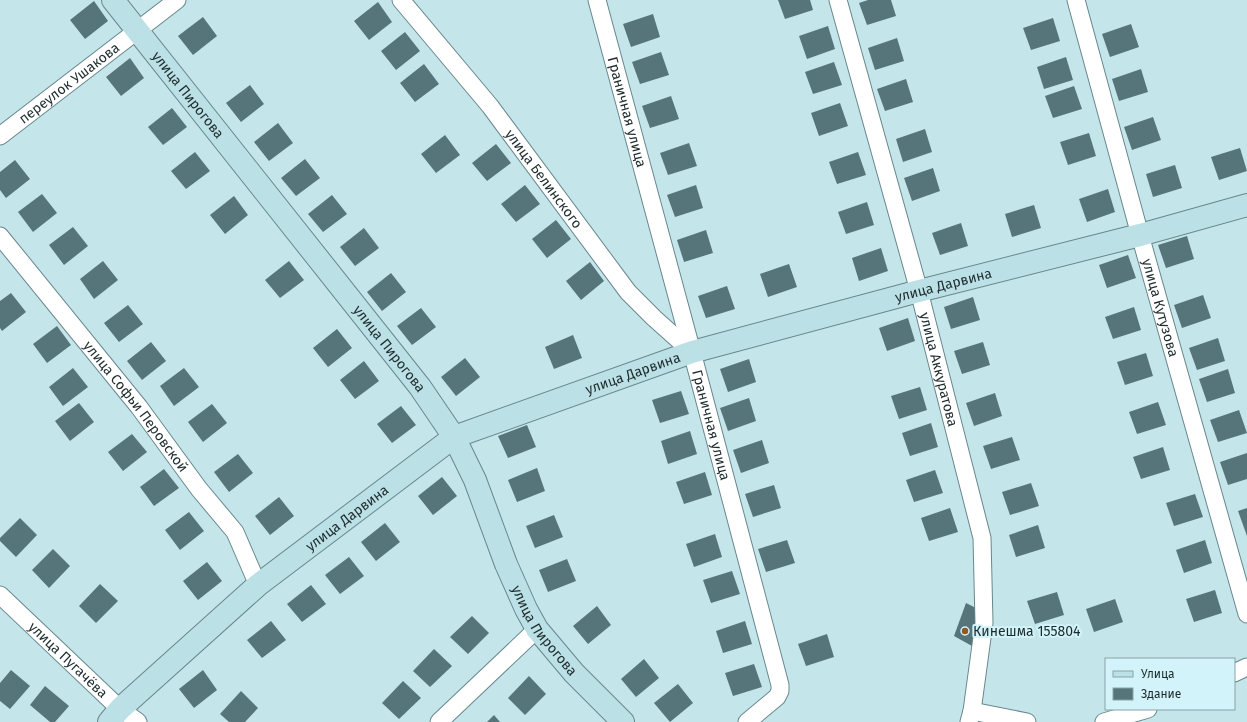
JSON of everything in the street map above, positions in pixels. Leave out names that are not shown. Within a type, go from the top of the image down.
[{"type":"street","name":"улица Пирогова","points":[[113,0],[420,387],[454,437],[475,480],[506,564],[526,609],[538,629],[574,673],[623,722]]},
{"type":"street","name":"переулок Ушакова","points":[[0,136],[177,0]]},
{"type":"street","name":"улица Белинского","points":[[402,0],[490,106],[628,292],[692,352]]},
{"type":"street","name":"Граничная улица","points":[[597,0],[780,685],[780,691],[777,697],[747,722]]},
{"type":"street","name":"улица Аккуратова","points":[[838,0],[919,291],[982,538],[984,623],[970,717]]},
{"type":"street","name":"улица Кутузова","points":[[1076,0],[1140,235],[1247,614]]},
{"type":"street","name":"улица Дарвина","points":[[115,715],[258,585],[454,437],[692,352],[919,291],[1140,235],[1247,205]]},
{"type":"street","name":"улица Софьи Перовской","points":[[0,236],[134,401],[199,489],[235,532],[258,585]]},
{"type":"street","name":"улица Пугачёва","points":[[0,596],[115,715],[138,722]]},
{"type":"street","points":[[439,722],[538,629]]},
{"type":"street","points":[[1235,673],[1247,667]]},
{"type":"street","points":[[1104,722],[1145,710]]},
{"type":"street","points":[[970,717],[1027,722]]},
{"type":"building","points":[[778,0],[810,0],[813,10],[785,19]]},
{"type":"building","points":[[868,0],[891,0],[896,16],[867,25],[859,3]]},
{"type":"building","points":[[94,1],[108,21],[85,39],[70,20]]},
{"type":"building","points":[[378,2],[392,22],[369,40],[354,21]]},
{"type":"building","points":[[653,14],[660,37],[631,47],[623,24]]},
{"type":"building","points":[[203,17],[217,36],[193,55],[178,36]]},
{"type":"building","points":[[1053,18],[1060,41],[1031,50],[1023,28]]},
{"type":"building","points":[[1131,24],[1139,47],[1110,57],[1102,34]]},
{"type":"building","points":[[828,26],[835,49],[807,59],[799,36]]},
{"type":"building","points":[[405,32],[420,51],[396,70],[381,51]]},
{"type":"building","points":[[897,38],[904,61],[875,70],[868,48]]},
{"type":"building","points":[[661,52],[669,75],[640,84],[632,62]]},
{"type":"building","points":[[1066,57],[1073,80],[1044,89],[1037,67]]},
{"type":"building","points":[[130,58],[144,78],[121,96],[106,77]]},
{"type":"building","points":[[834,62],[842,85],[813,94],[805,72]]},
{"type":"building","points":[[424,64],[439,84],[415,102],[400,83]]},
{"type":"building","points":[[1141,69],[1148,92],[1119,101],[1112,79]]},
{"type":"building","points":[[906,79],[913,102],[885,111],[877,89]]},
{"type":"building","points":[[250,85],[264,104],[241,122],[226,103]]},
{"type":"building","points":[[1074,86],[1082,109],[1053,118],[1045,96]]},
{"type":"building","points":[[671,96],[679,119],[650,128],[642,106]]},
{"type":"building","points":[[840,103],[848,126],[819,136],[811,113]]},
{"type":"building","points":[[172,108],[187,127],[163,145],[148,127]]},
{"type":"building","points":[[1153,117],[1161,140],[1132,150],[1124,127]]},
{"type":"building","points":[[278,123],[293,143],[269,161],[254,142]]},
{"type":"building","points":[[925,129],[932,152],[903,162],[896,139]]},
{"type":"building","points":[[1089,133],[1096,156],[1068,165],[1060,142]]},
{"type":"building","points":[[445,135],[460,155],[436,173],[421,154]]},
{"type":"building","points":[[689,143],[697,166],[668,175],[660,153]]},
{"type":"building","points":[[496,144],[511,163],[487,181],[472,163]]},
{"type":"building","points":[[1240,148],[1247,171],[1219,180],[1211,157]]},
{"type":"building","points":[[195,152],[210,171],[186,189],[171,171]]},
{"type":"building","points":[[858,152],[866,175],[837,184],[829,162]]},
{"type":"building","points":[[305,159],[320,178],[296,196],[281,178]]},
{"type":"building","points":[[15,160],[30,179],[6,198],[0,190],[0,172]]},
{"type":"building","points":[[1175,165],[1182,188],[1153,197],[1146,174]]},
{"type":"building","points":[[933,168],[940,191],[912,201],[904,178]]},
{"type":"building","points":[[525,185],[540,204],[516,222],[501,204]]},
{"type":"building","points":[[696,185],[703,208],[675,217],[667,195]]},
{"type":"building","points":[[1108,189],[1115,212],[1087,222],[1079,199]]},
{"type":"building","points":[[42,194],[57,213],[33,232],[18,212]]},
{"type":"building","points":[[332,195],[347,214],[323,232],[308,214]]},
{"type":"building","points":[[234,196],[248,215],[225,234],[210,215]]},
{"type":"building","points":[[867,202],[874,225],[846,234],[838,212]]},
{"type":"building","points":[[1034,205],[1041,228],[1012,237],[1005,214]]},
{"type":"building","points":[[556,220],[571,239],[547,258],[532,239]]},
{"type":"building","points":[[961,223],[968,246],[940,255],[932,233]]},
{"type":"building","points":[[73,227],[88,246],[64,265],[49,245]]},
{"type":"building","points":[[364,228],[379,248],[355,266],[340,247]]},
{"type":"building","points":[[706,230],[713,253],[684,262],[677,240]]},
{"type":"building","points":[[1187,236],[1194,259],[1166,268],[1158,245]]},
{"type":"building","points":[[881,248],[888,271],[859,281],[852,258]]},
{"type":"building","points":[[1128,255],[1136,278],[1107,288],[1099,265]]},
{"type":"building","points":[[103,261],[118,280],[94,299],[80,279]]},
{"type":"building","points":[[289,261],[304,280],[280,298],[265,280]]},
{"type":"building","points":[[590,262],[604,281],[581,300],[566,281]]},
{"type":"building","points":[[789,264],[797,287],[768,297],[760,274]]},
{"type":"building","points":[[391,273],[406,292],[382,311],[367,292]]},
{"type":"building","points":[[727,286],[735,309],[706,318],[698,296]]},
{"type":"building","points":[[11,293],[26,312],[2,331],[0,328],[0,301]]},
{"type":"building","points":[[1203,295],[1211,318],[1182,328],[1174,305]]},
{"type":"building","points":[[973,297],[980,320],[951,329],[944,307]]},
{"type":"building","points":[[128,305],[143,324],[119,342],[104,323]]},
{"type":"building","points":[[1134,307],[1141,330],[1113,339],[1105,317]]},
{"type":"building","points":[[421,308],[436,327],[412,345],[397,326]]},
{"type":"building","points":[[908,318],[915,341],[887,351],[879,328]]},
{"type":"building","points":[[57,326],[71,345],[47,363],[33,344]]},
{"type":"building","points":[[337,329],[352,348],[328,367],[313,348]]},
{"type":"building","points":[[573,335],[582,358],[554,369],[545,347]]},
{"type":"building","points":[[1218,338],[1225,361],[1197,370],[1189,348]]},
{"type":"building","points":[[151,342],[166,361],[142,380],[127,361]]},
{"type":"building","points":[[983,342],[990,365],[962,374],[954,351]]},
{"type":"building","points":[[1146,353],[1153,376],[1125,385],[1117,362]]},
{"type":"building","points":[[465,358],[480,377],[456,396],[441,377]]},
{"type":"building","points":[[749,359],[756,382],[728,392],[720,369]]},
{"type":"building","points":[[364,361],[379,381],[355,399],[340,380]]},
{"type":"building","points":[[73,368],[88,387],[63,406],[49,387]]},
{"type":"building","points":[[184,368],[199,387],[174,406],[160,386]]},
{"type":"building","points":[[1228,369],[1235,393],[1207,402],[1199,379]]},
{"type":"building","points":[[920,387],[927,410],[899,419],[891,396]]},
{"type":"building","points":[[681,391],[689,414],[660,423],[652,400]]},
{"type":"building","points":[[995,393],[1002,416],[974,426],[966,403]]},
{"type":"building","points":[[749,398],[756,421],[728,431],[720,408]]},
{"type":"building","points":[[1158,402],[1166,425],[1137,434],[1129,412]]},
{"type":"building","points":[[79,403],[94,422],[70,441],[55,421]]},
{"type":"building","points":[[212,404],[227,423],[203,442],[188,422]]},
{"type":"building","points":[[401,406],[416,425],[392,443],[377,424]]},
{"type":"building","points":[[1239,410],[1247,433],[1218,442],[1210,420]]},
{"type":"building","points":[[931,423],[938,447],[910,456],[902,433]]},
{"type":"building","points":[[527,425],[536,447],[508,458],[498,436]]},
{"type":"building","points":[[690,431],[697,454],[668,464],[661,441]]},
{"type":"building","points":[[132,434],[147,452],[123,471],[108,452]]},
{"type":"building","points":[[1012,437],[1020,460],[991,469],[983,446]]},
{"type":"building","points":[[762,440],[769,463],[741,473],[733,450]]},
{"type":"building","points":[[1163,447],[1170,470],[1141,479],[1133,457]]},
{"type":"building","points":[[1247,453],[1247,479],[1228,485],[1220,462]]},
{"type":"building","points":[[238,454],[253,473],[229,492],[214,472]]},
{"type":"building","points":[[537,468],[545,491],[517,502],[508,480]]},
{"type":"building","points":[[164,469],[179,488],[154,506],[140,487]]},
{"type":"building","points":[[935,470],[943,493],[914,502],[906,480]]},
{"type":"building","points":[[705,472],[712,495],[684,504],[676,482]]},
{"type":"building","points":[[442,477],[457,496],[433,515],[418,496]]},
{"type":"building","points":[[1031,483],[1039,506],[1010,515],[1002,492]]},
{"type":"building","points":[[774,485],[781,508],[753,517],[745,494]]},
{"type":"building","points":[[1195,494],[1203,517],[1174,526],[1166,503]]},
{"type":"building","points":[[279,497],[294,516],[270,535],[255,516]]},
{"type":"building","points":[[950,508],[958,532],[929,541],[921,518]]},
{"type":"building","points":[[1247,508],[1247,536],[1238,511]]},
{"type":"building","points":[[189,512],[204,531],[180,550],[165,530]]},
{"type":"building","points":[[554,515],[563,537],[535,548],[526,526]]},
{"type":"building","points":[[20,518],[37,535],[16,557],[0,541],[0,538]]},
{"type":"building","points":[[385,523],[400,542],[376,561],[361,542]]},
{"type":"building","points":[[1038,525],[1045,548],[1016,557],[1009,535]]},
{"type":"building","points":[[715,534],[722,557],[694,567],[686,544]]},
{"type":"building","points":[[787,540],[795,563],[766,572],[758,549]]},
{"type":"building","points":[[1205,540],[1212,563],[1184,573],[1176,550]]},
{"type":"building","points":[[53,549],[70,566],[49,588],[32,570]]},
{"type":"building","points":[[349,557],[364,576],[340,594],[325,575]]},
{"type":"building","points":[[567,559],[576,581],[548,592],[539,570]]},
{"type":"building","points":[[207,562],[222,581],[198,600],[183,581]]},
{"type":"building","points":[[732,571],[740,594],[711,603],[703,580]]},
{"type":"building","points":[[100,584],[118,601],[96,623],[79,606]]},
{"type":"building","points":[[311,585],[326,604],[302,622],[287,604]]},
{"type":"building","points":[[1215,590],[1222,613],[1194,622],[1186,599]]},
{"type":"building","points":[[1057,592],[1064,615],[1035,624],[1027,601]]},
{"type":"building","points":[[1115,599],[1123,622],[1094,632],[1086,609]]},
{"type":"building","points":[[966,603],[980,610],[972,646],[954,636]]},
{"type":"building","points":[[597,606],[611,625],[588,644],[573,626]]},
{"type":"building","points":[[472,616],[489,633],[468,654],[450,637]]},
{"type":"building","points":[[271,621],[286,640],[262,658],[247,640]]},
{"type":"building","points":[[745,621],[752,644],[723,653],[716,631]]},
{"type":"building","points":[[827,634],[834,657],[806,666],[798,644]]},
{"type":"building","points":[[434,649],[452,666],[430,687],[413,671]]},
{"type":"building","points":[[644,659],[659,678],[636,697],[621,679]]},
{"type":"building","points":[[754,664],[762,687],[733,696],[725,673]]},
{"type":"building","points":[[11,670],[30,686],[10,709],[0,701],[0,683]]},
{"type":"building","points":[[203,670],[217,690],[194,708],[179,689]]},
{"type":"building","points":[[529,676],[546,694],[525,715],[508,698]]},
{"type":"building","points":[[403,681],[421,698],[399,719],[382,703]]},
{"type":"building","points":[[678,684],[693,703],[670,722],[654,703]]},
{"type":"building","points":[[45,686],[69,706],[55,722],[50,722],[30,705]]},
{"type":"building","points":[[241,691],[258,708],[245,722],[229,722],[220,714]]},
{"type":"building","points":[[494,715],[500,722],[487,722]]},
{"type":"place","name":"Кинешма 155804","points":[[965,631]]}]
